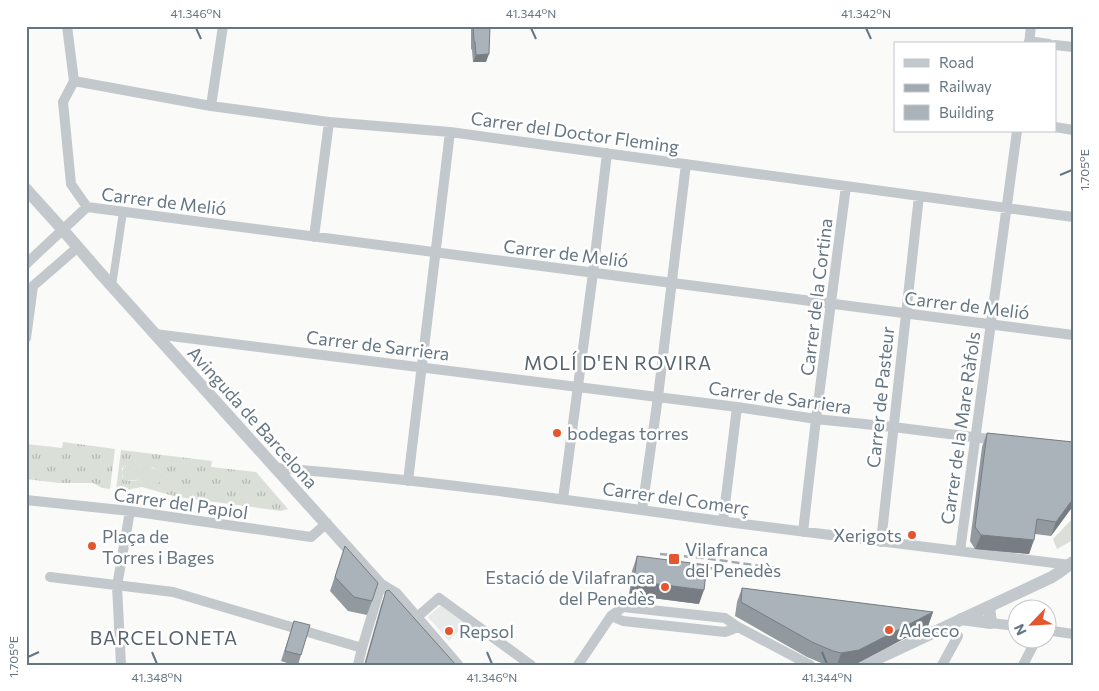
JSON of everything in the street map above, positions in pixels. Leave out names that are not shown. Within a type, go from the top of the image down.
[{"type":"street","points":[[68,26],[74,81],[63,102],[71,184],[87,207]]},
{"type":"street","points":[[211,106],[223,26]]},
{"type":"street","points":[[1029,42],[1031,26]]},
{"type":"street","points":[[1056,45],[1073,47]]},
{"type":"street","name":"Carrer del Doctor Fleming","points":[[74,81],[211,106],[329,122],[450,132],[1073,216]]},
{"type":"street","points":[[314,237],[329,122]]},
{"type":"street","points":[[1056,127],[1073,130]]},
{"type":"street","points":[[408,481],[450,132]]},
{"type":"street","name":"Carrer de la Mare Ràfols","points":[[960,551],[1017,132]]},
{"type":"street","points":[[563,499],[607,153]]},
{"type":"street","points":[[642,510],[658,397],[686,164]]},
{"type":"street","name":"Carrer de la Cortina","points":[[803,532],[846,186]]},
{"type":"street","name":"Avinguda de Barcelona","points":[[26,188],[327,524],[382,584],[396,594],[457,665]]},
{"type":"street","name":"Carrer de Pasteur","points":[[881,542],[919,196]]},
{"type":"street","name":"Carrer de Melió","points":[[26,264],[87,207],[1073,335]]},
{"type":"street","points":[[112,286],[123,212]]},
{"type":"street","points":[[26,338],[33,286],[78,247]]},
{"type":"street","points":[[26,277],[33,286]]},
{"type":"street","name":"Carrer de Sarriera","points":[[155,334],[737,407],[816,420],[893,427],[1005,441]]},
{"type":"street","points":[[723,521],[737,407]]},
{"type":"street","name":"Carrer del Comerç","points":[[277,468],[563,499],[881,542],[1072,563]]},
{"type":"street","name":"Carrer del Papiol","points":[[26,500],[311,537],[327,524]]},
{"type":"street","points":[[121,665],[118,586],[130,512]]},
{"type":"street","points":[[864,665],[989,607],[1052,576],[1072,563]]},
{"type":"street","points":[[50,577],[173,592],[362,648]]},
{"type":"street","points":[[358,665],[382,584]]},
{"type":"street","points":[[416,618],[439,598],[531,665]]},
{"type":"street","points":[[989,607],[990,623]]},
{"type":"street","points":[[578,665],[611,616],[623,620],[725,632],[738,628],[810,665]]},
{"type":"street","points":[[959,620],[1006,625]]},
{"type":"street","points":[[1056,631],[1073,634]]},
{"type":"street","points":[[942,665],[958,636]]},
{"type":"street","points":[[1023,665],[1032,648]]},
{"type":"shaded area","name":"Repsol","points":[[442,604],[468,621],[449,641],[428,617]]},
{"type":"green space","points":[[63,442],[115,449],[110,489],[102,488],[93,483],[60,483],[26,479],[26,444],[62,448]]},
{"type":"green space","points":[[121,450],[212,461],[211,467],[256,472],[288,509],[281,511],[185,498],[142,487],[121,491],[116,490]],"holes":[[[144,463],[168,475],[158,483],[152,484],[140,480],[129,481],[122,478],[122,468],[125,465],[137,468]]]},
{"type":"green space","points":[[144,463],[150,464],[152,468],[166,472],[168,475],[156,484],[139,480],[123,480],[122,472],[124,466],[137,468]]},
{"type":"green space","points":[[1073,518],[1073,540],[1057,549],[1053,539]]},
{"type":"building","points":[[473,26],[490,26],[489,54],[476,55]]},
{"type":"building","points":[[987,433],[1073,442],[1073,499],[1056,522],[1037,519],[1034,540],[981,535],[975,527]]},
{"type":"building","points":[[345,546],[378,583],[372,601],[354,597],[335,577]]},
{"type":"building","points":[[637,556],[707,565],[704,590],[634,581]]},
{"type":"building","points":[[742,588],[933,612],[859,650],[841,653],[812,642],[741,602]]},
{"type":"building","points":[[389,590],[456,665],[365,665],[386,591]]},
{"type":"building","points":[[294,621],[310,625],[301,655],[285,651]]},
{"type":"railway","points":[[660,554],[782,569]]},
{"type":"railway","points":[[693,566],[782,577]]},
{"type":"place","name":"bodegas torres","points":[[557,433]]},
{"type":"place","name":"Xerigots","points":[[912,535]]},
{"type":"place","name":"Plaça de Torres i Bages","points":[[92,546]]},
{"type":"place","name":"Vilafranca del Penedès","points":[[674,559]]},
{"type":"place","name":"Estació de Vilafranca del Penedès","points":[[665,587]]},
{"type":"place","name":"Adecco","points":[[889,630]]},
{"type":"place","name":"Repsol","points":[[449,631]]},
{"type":"district","name":"MOLÍ D'EN ROVIRA","points":[[618,362]]},
{"type":"district","name":"BARCELONETA","points":[[164,637]]}]
